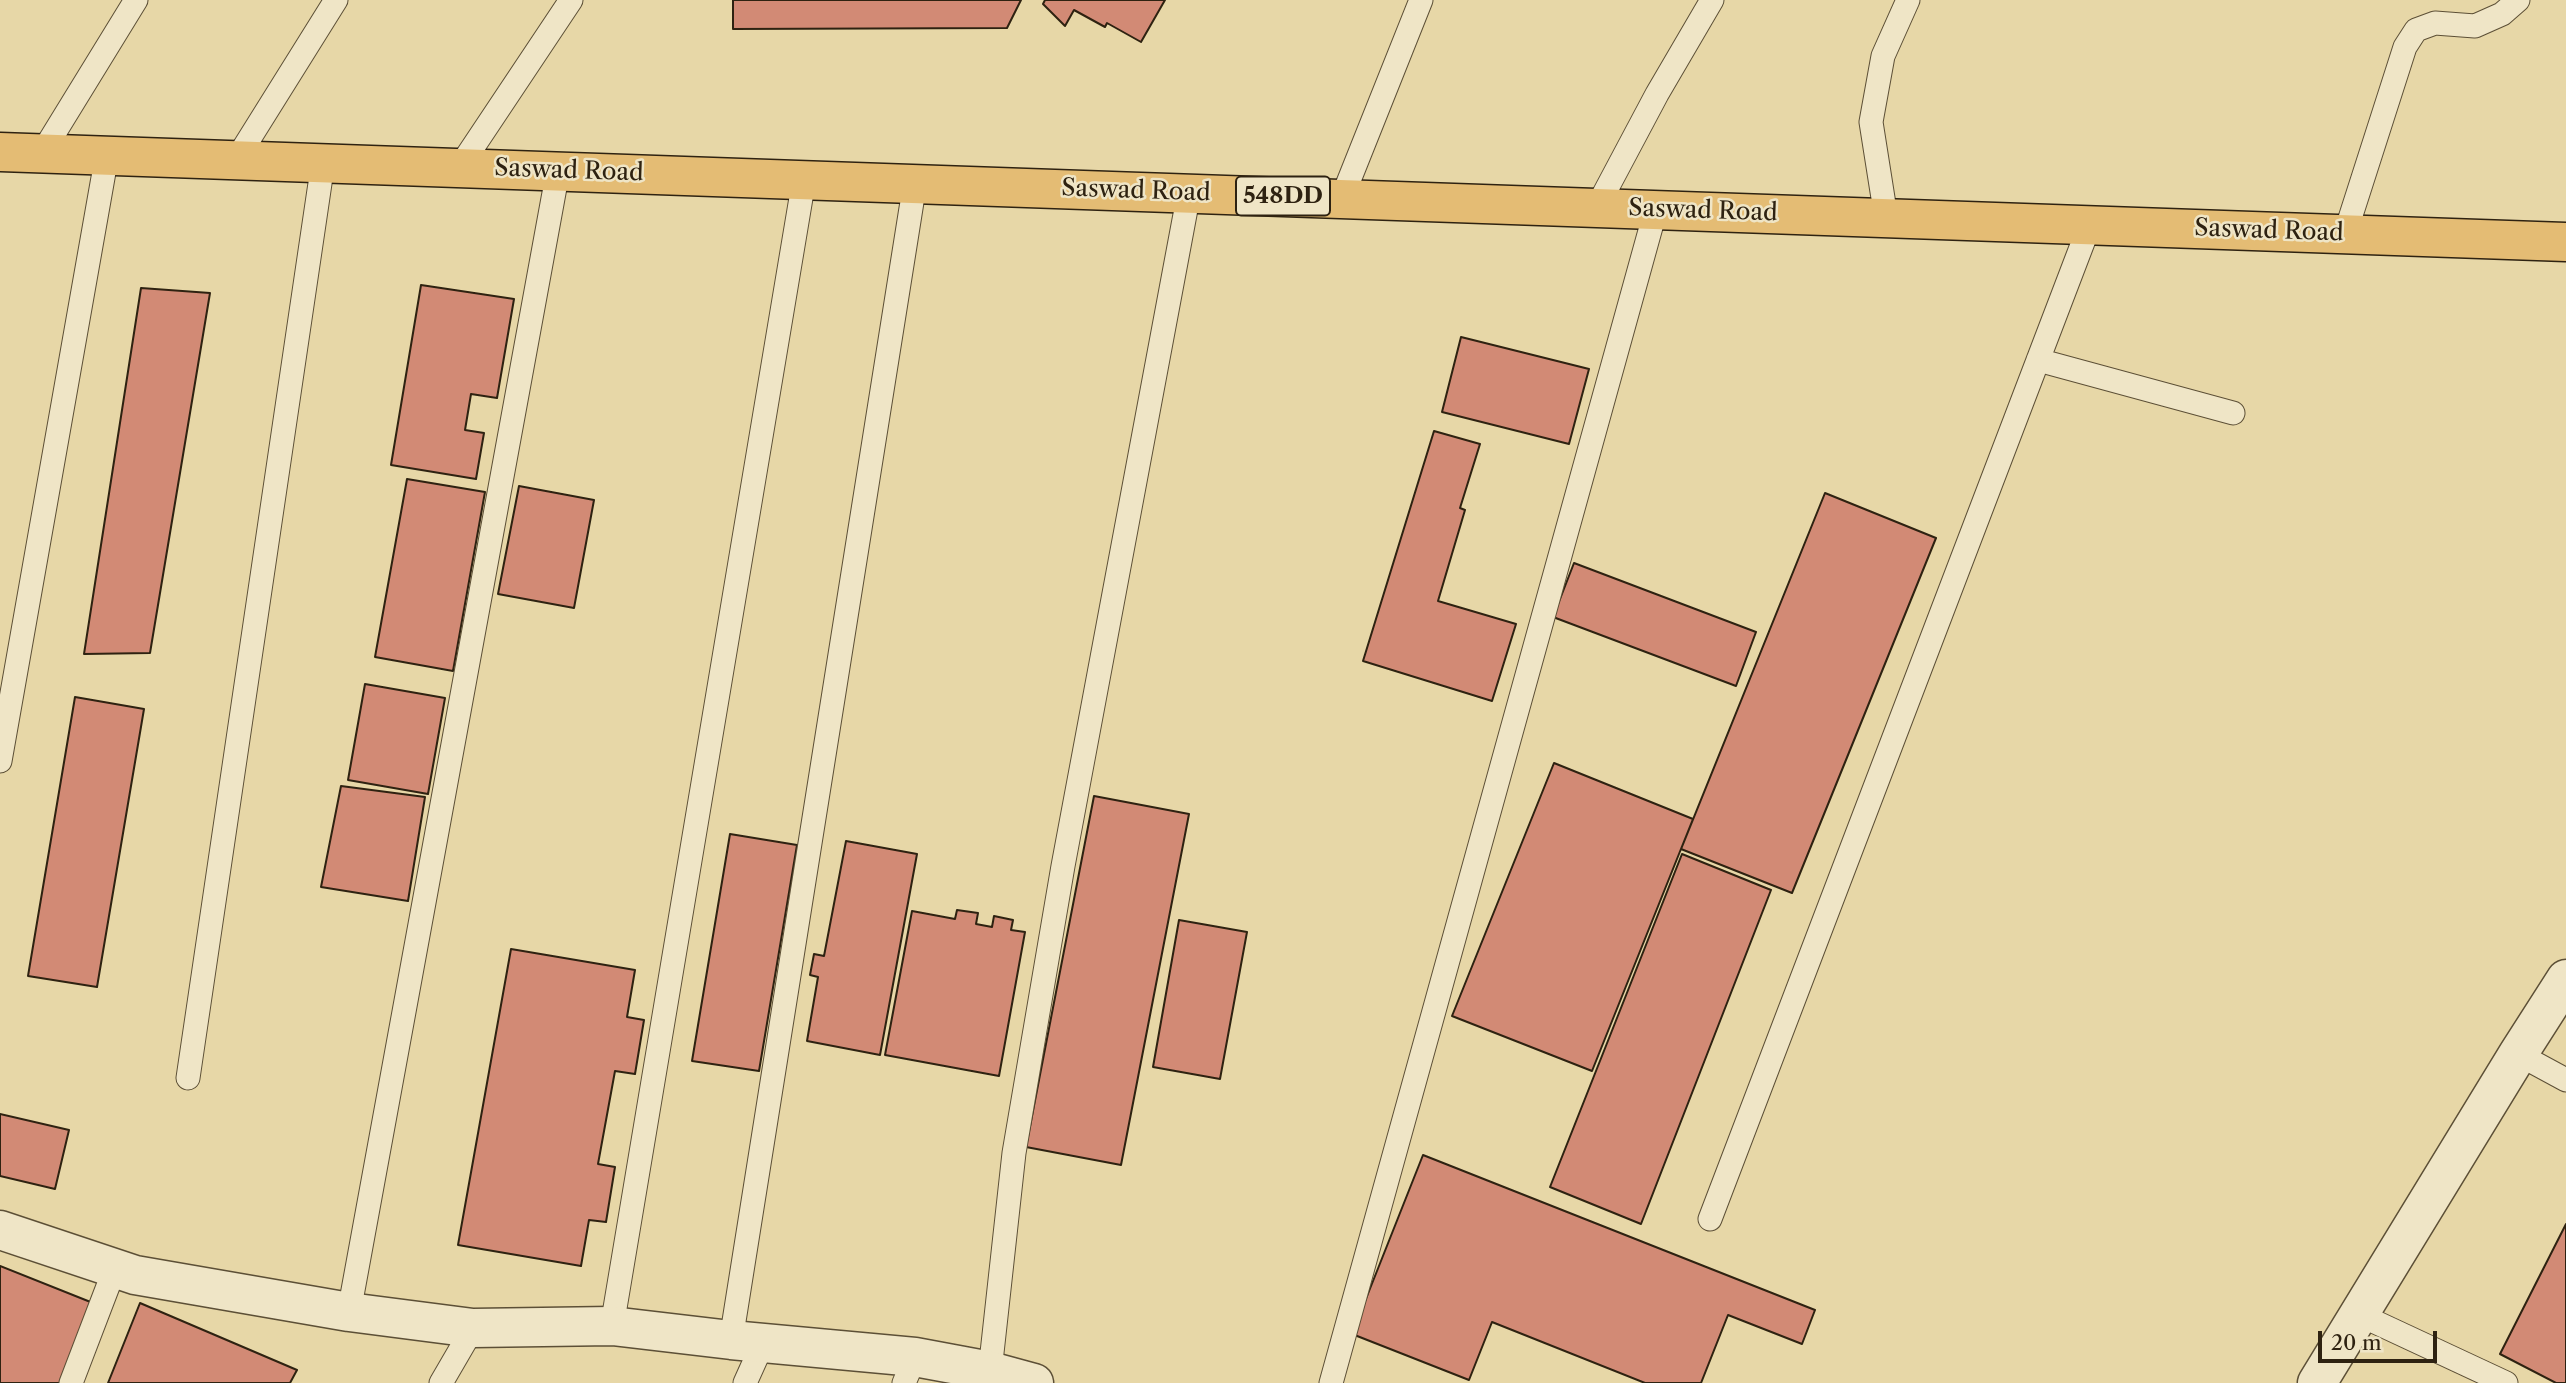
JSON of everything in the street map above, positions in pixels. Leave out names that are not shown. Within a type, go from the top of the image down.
[{"type":"highway","name":"Saswad Road","points":[[0,152],[2566,242]]},
{"type":"street","points":[[2317,1383],[2566,979]]},
{"type":"street","points":[[0,1230],[135,1275],[349,1311],[473,1328],[612,1326],[747,1342],[910,1370],[989,1371],[1034,1383]]},
{"type":"lane","points":[[42,153],[136,0]]},
{"type":"lane","points":[[236,160],[336,0]]},
{"type":"lane","points":[[459,168],[571,0]]},
{"type":"lane","points":[[1342,198],[1421,0]]},
{"type":"lane","points":[[1597,207],[1657,94],[1712,0]]},
{"type":"lane","points":[[1886,217],[1871,122],[1883,57],[1908,0]]},
{"type":"lane","points":[[2345,234],[2405,47],[2416,30],[2435,23],[2475,26],[2501,14],[2518,0]]},
{"type":"lane","points":[[0,761],[107,155]]},
{"type":"lane","points":[[188,1078],[323,163]]},
{"type":"lane","points":[[349,1311],[558,171]]},
{"type":"lane","points":[[612,1326],[804,180]]},
{"type":"lane","points":[[746,1383],[747,1342],[915,183]]},
{"type":"lane","points":[[989,1371],[1018,1126],[1063,866],[1189,193]]},
{"type":"lane","points":[[1331,1383],[1656,209]]},
{"type":"lane","points":[[1710,1219],[2090,224]]},
{"type":"lane","points":[[2038,360],[2233,413]]},
{"type":"lane","points":[[2518,1054],[2566,1080]]},
{"type":"lane","points":[[71,1383],[115,1268]]},
{"type":"lane","points":[[2358,1314],[2506,1383]]},
{"type":"lane","points":[[441,1383],[473,1328]]},
{"type":"building","points":[[733,0],[1021,0],[1007,28],[733,29]]},
{"type":"building","points":[[1045,0],[1165,0],[1141,42],[1107,23],[1105,27],[1074,10],[1065,26],[1043,4]]},
{"type":"building","points":[[421,285],[514,299],[497,398],[471,394],[465,430],[484,433],[476,479],[391,465]]},
{"type":"building","points":[[141,288],[210,293],[150,653],[84,654]]},
{"type":"building","points":[[1461,337],[1589,369],[1569,444],[1442,412]]},
{"type":"building","points":[[1434,431],[1480,444],[1460,508],[1465,510],[1438,601],[1516,624],[1492,701],[1363,661]]},
{"type":"building","points":[[407,479],[485,492],[453,671],[375,657]]},
{"type":"building","points":[[519,486],[594,500],[574,608],[498,594]]},
{"type":"building","points":[[1825,493],[1936,538],[1792,893],[1681,849]]},
{"type":"building","points":[[1574,563],[1756,632],[1736,686],[1553,617]]},
{"type":"building","points":[[365,684],[445,698],[428,794],[348,780]]},
{"type":"building","points":[[75,697],[144,709],[97,987],[28,976]]},
{"type":"building","points":[[1554,763],[1693,819],[1592,1071],[1452,1016]]},
{"type":"building","points":[[341,786],[425,797],[408,901],[321,887]]},
{"type":"building","points":[[1094,796],[1189,814],[1121,1165],[1026,1147]]},
{"type":"building","points":[[730,834],[797,845],[759,1071],[692,1061]]},
{"type":"building","points":[[846,841],[917,854],[880,1055],[807,1041],[818,977],[810,975],[814,954],[824,956]]},
{"type":"building","points":[[1682,854],[1771,890],[1641,1224],[1550,1187]]},
{"type":"building","points":[[957,910],[978,913],[976,924],[992,927],[994,916],[1013,920],[1011,930],[1025,932],[999,1076],[885,1055],[912,911],[955,919]]},
{"type":"building","points":[[1179,920],[1247,932],[1220,1079],[1153,1067]]},
{"type":"building","points":[[511,949],[635,970],[627,1017],[644,1020],[635,1074],[615,1071],[598,1164],[615,1167],[606,1222],[589,1220],[581,1266],[458,1245]]},
{"type":"building","points":[[0,1114],[69,1130],[55,1189],[0,1176]]},
{"type":"building","points":[[1423,1155],[1815,1310],[1802,1344],[1728,1315],[1701,1383],[1645,1383],[1492,1322],[1469,1380],[1352,1334]]},
{"type":"building","points":[[2566,1224],[2566,1383],[2556,1383],[2500,1354]]},
{"type":"building","points":[[0,1266],[93,1303],[62,1383],[0,1383]]},
{"type":"building","points":[[140,1303],[297,1370],[290,1383],[108,1383]]}]
